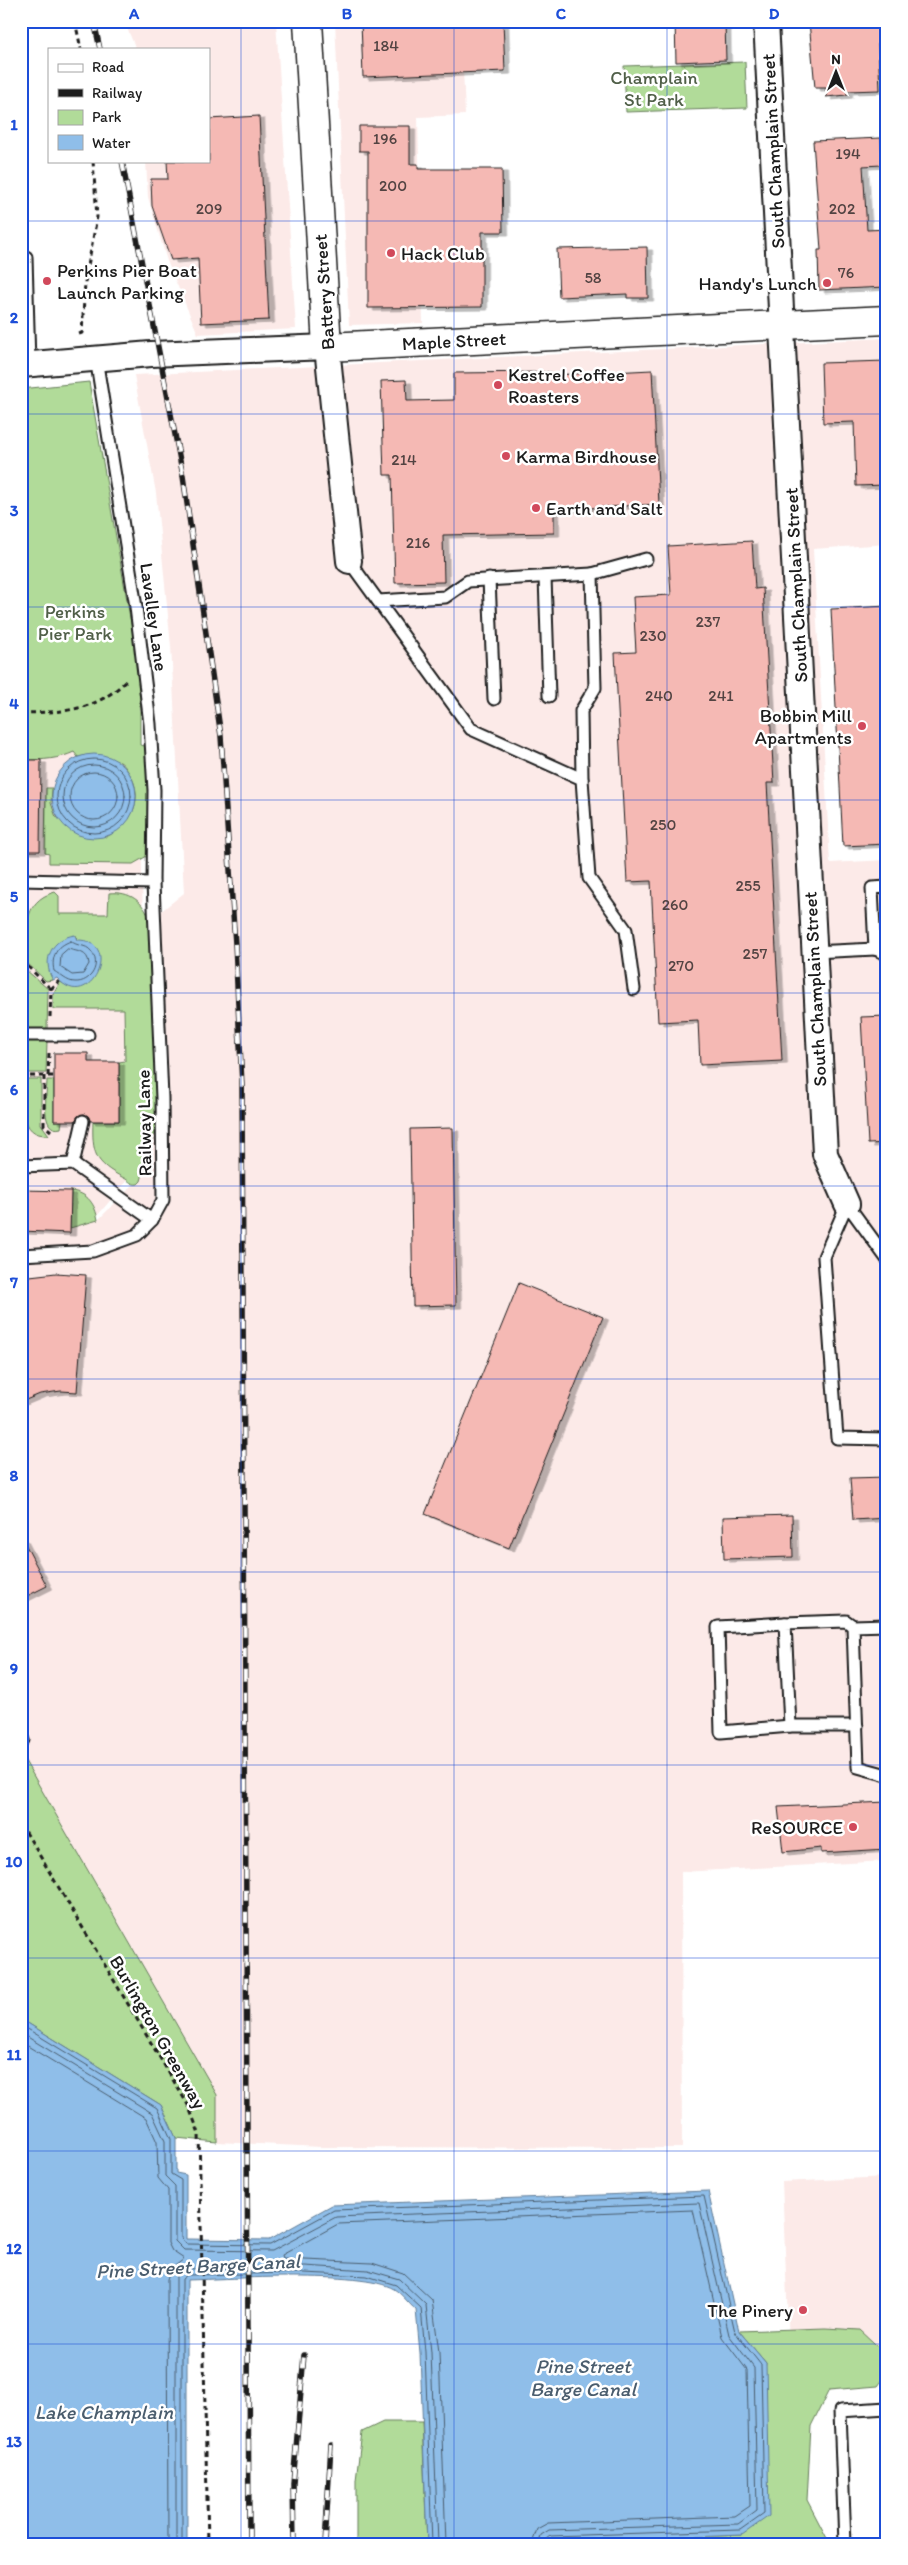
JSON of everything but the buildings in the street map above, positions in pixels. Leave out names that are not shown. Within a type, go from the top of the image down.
[{"type":"street","name":"Battery Street","points":[[308,21],[327,346],[349,561]]},
{"type":"street","name":"South Champlain Street","points":[[766,21],[825,1154],[847,1204]]},
{"type":"street","name":"Maple Street","points":[[25,364],[96,358],[327,346],[887,320]]},
{"type":"lane","points":[[21,257],[26,257],[25,364]]},
{"type":"lane","name":"Lavalley Lane","points":[[96,358],[144,664],[154,790],[153,883]]},
{"type":"lane","points":[[378,601],[444,596],[468,581],[592,574],[646,558]]},
{"type":"lane","points":[[349,561],[471,729],[582,779]]},
{"type":"lane","points":[[592,574],[595,688],[581,711],[582,779],[589,878],[626,930],[634,989]]},
{"type":"lane","points":[[545,577],[549,696]]},
{"type":"lane","points":[[489,579],[494,699]]},
{"type":"lane","points":[[21,880],[153,883]]},
{"type":"lane","name":"Railway Lane","points":[[21,1256],[93,1251],[138,1235],[152,1220],[163,1200],[162,1098],[153,883]]},
{"type":"lane","points":[[875,949],[872,888],[887,887]]},
{"type":"lane","points":[[813,952],[875,949],[887,954]]},
{"type":"lane","points":[[21,1035],[88,1036]]},
{"type":"lane","points":[[73,1164],[83,1121]]},
{"type":"lane","points":[[21,1166],[73,1164],[152,1220]]},
{"type":"lane","points":[[847,1204],[887,1259]]},
{"type":"lane","points":[[847,1204],[824,1257],[837,1438],[887,1439]]},
{"type":"lane","points":[[857,1726],[790,1726],[721,1732],[718,1627],[785,1622],[846,1621],[853,1626],[887,1625]]},
{"type":"lane","points":[[785,1622],[790,1726]]},
{"type":"lane","points":[[853,1626],[858,1766],[887,1775]]},
{"type":"lane","points":[[845,2544],[840,2411],[887,2408]]},
{"type":"path","points":[[75,21],[81,48]]},
{"type":"path","points":[[71,336],[82,333],[85,282],[97,217],[93,162]]},
{"type":"path","points":[[21,713],[68,712],[94,704],[110,695],[144,664]]},
{"type":"path","points":[[21,960],[51,989],[59,981]]},
{"type":"path","points":[[21,1076],[54,1076]]},
{"type":"path","points":[[44,1076],[43,1118],[44,1125],[51,1131]]},
{"type":"path","name":"Burlington Greenway","points":[[21,1824],[188,2105],[200,2133],[208,2544]]},
{"type":"shaded area","points":[[124,21],[276,21],[296,329],[198,334],[167,261],[148,197],[146,162],[210,162],[210,48],[136,48]]},
{"type":"shaded area","points":[[335,21],[461,21],[465,115],[418,117],[423,323],[349,325]]},
{"type":"shaded area","points":[[887,338],[887,544],[813,549],[830,863],[887,860],[887,1861],[681,1872],[682,2148],[321,2147],[217,2142],[217,2095],[21,1754],[21,746],[140,745],[143,934],[132,1175],[97,1216],[70,1223],[70,1228],[98,1220],[133,1185],[138,1184],[150,920],[184,893],[171,646],[156,493],[134,375]]},
{"type":"shaded area","points":[[887,2177],[887,2362],[790,2367],[782,2182]]},
{"type":"green space","name":"Champlain St Park","points":[[745,62],[747,108],[626,112],[624,66]]},
{"type":"green space","name":"Perkins Pier Park","points":[[89,382],[140,675],[140,745],[150,747],[150,770],[147,781],[150,785],[154,845],[147,856],[133,864],[49,863],[49,854],[45,853],[46,788],[52,788],[51,803],[56,817],[106,837],[121,827],[132,813],[135,805],[135,787],[124,765],[116,761],[86,756],[78,757],[74,752],[57,758],[32,760],[26,760],[26,753],[21,753],[21,389]]},
{"type":"green space","points":[[55,892],[59,896],[59,914],[108,914],[109,893],[117,893],[135,899],[144,907],[150,920],[158,1117],[141,1181],[138,1184],[132,1183],[106,1167],[97,1156],[93,1141],[93,1121],[119,1121],[119,1062],[125,1061],[124,1009],[53,1009],[53,995],[60,982],[68,986],[77,940],[76,935],[50,974],[53,980],[46,981],[26,962],[26,930],[31,911],[44,896]]},
{"type":"green space","points":[[26,970],[48,989],[47,1029],[24,1029]]},
{"type":"green space","points":[[24,1040],[47,1041],[46,1073],[24,1073]]},
{"type":"green space","points":[[25,1079],[41,1079],[41,1124],[49,1135],[39,1134],[27,1124],[24,1107]]},
{"type":"green space","points":[[47,1080],[54,1080],[54,1121],[62,1121],[61,1128],[54,1128],[47,1119]]},
{"type":"green space","points":[[71,1191],[82,1194],[90,1200],[98,1220],[70,1228]]},
{"type":"green space","points":[[21,1754],[217,2095],[217,2142],[176,2138],[161,2105],[21,2019]]},
{"type":"green space","points":[[825,2328],[860,2330],[887,2355],[887,2374],[878,2386],[829,2390],[811,2426],[807,2500],[830,2544],[527,2544],[742,2535],[766,2363],[739,2331]]},
{"type":"green space","points":[[383,2422],[422,2422],[427,2544],[356,2544],[356,2480],[362,2432]]},
{"type":"water","points":[[86,754],[102,754],[118,761],[129,772],[136,788],[133,812],[124,826],[118,831],[102,838],[86,838],[70,831],[59,820],[52,804],[52,788],[59,772],[70,761]]},
{"type":"water","points":[[75,935],[77,940],[91,943],[98,951],[100,962],[97,973],[90,982],[81,988],[69,987],[57,978],[53,980],[48,965],[51,951],[55,945],[60,940]]},
{"type":"water","name":"Pine Street Barge Canal","points":[[21,2019],[161,2105],[176,2138],[176,2173],[186,2175],[186,2239],[269,2240],[332,2205],[708,2191],[739,2331],[766,2363],[769,2516],[742,2535],[527,2544],[427,2544],[420,2353],[416,2310],[394,2289],[377,2283],[354,2279],[262,2277],[187,2280],[187,2544],[21,2544]]},
{"type":"railway","points":[[94,21],[100,48]]},
{"type":"railway","points":[[122,162],[183,476],[221,736],[235,944],[242,1085],[249,2544]]},
{"type":"railway","points":[[294,2544],[293,2483],[304,2355]]},
{"type":"railway","points":[[325,2544],[331,2445]]},
{"type":"place","name":"Hack Club","points":[[391,253]]},
{"type":"place","name":"Perkins Pier Boat Launch Parking","points":[[47,281]]},
{"type":"place","name":"Handy's Lunch","points":[[827,283]]},
{"type":"place","name":"Kestrel Coffee Roasters","points":[[498,385]]},
{"type":"place","name":"Karma Birdhouse","points":[[506,456]]},
{"type":"place","name":"Earth and Salt","points":[[536,508]]},
{"type":"place","name":"Bobbin Mill Apartments","points":[[862,726]]},
{"type":"place","name":"ReSOURCE","points":[[853,1827]]},
{"type":"place","name":"The Pinery","points":[[803,2310]]},
{"type":"water label","name":"Lake Champlain","points":[[104,2412]]}]
